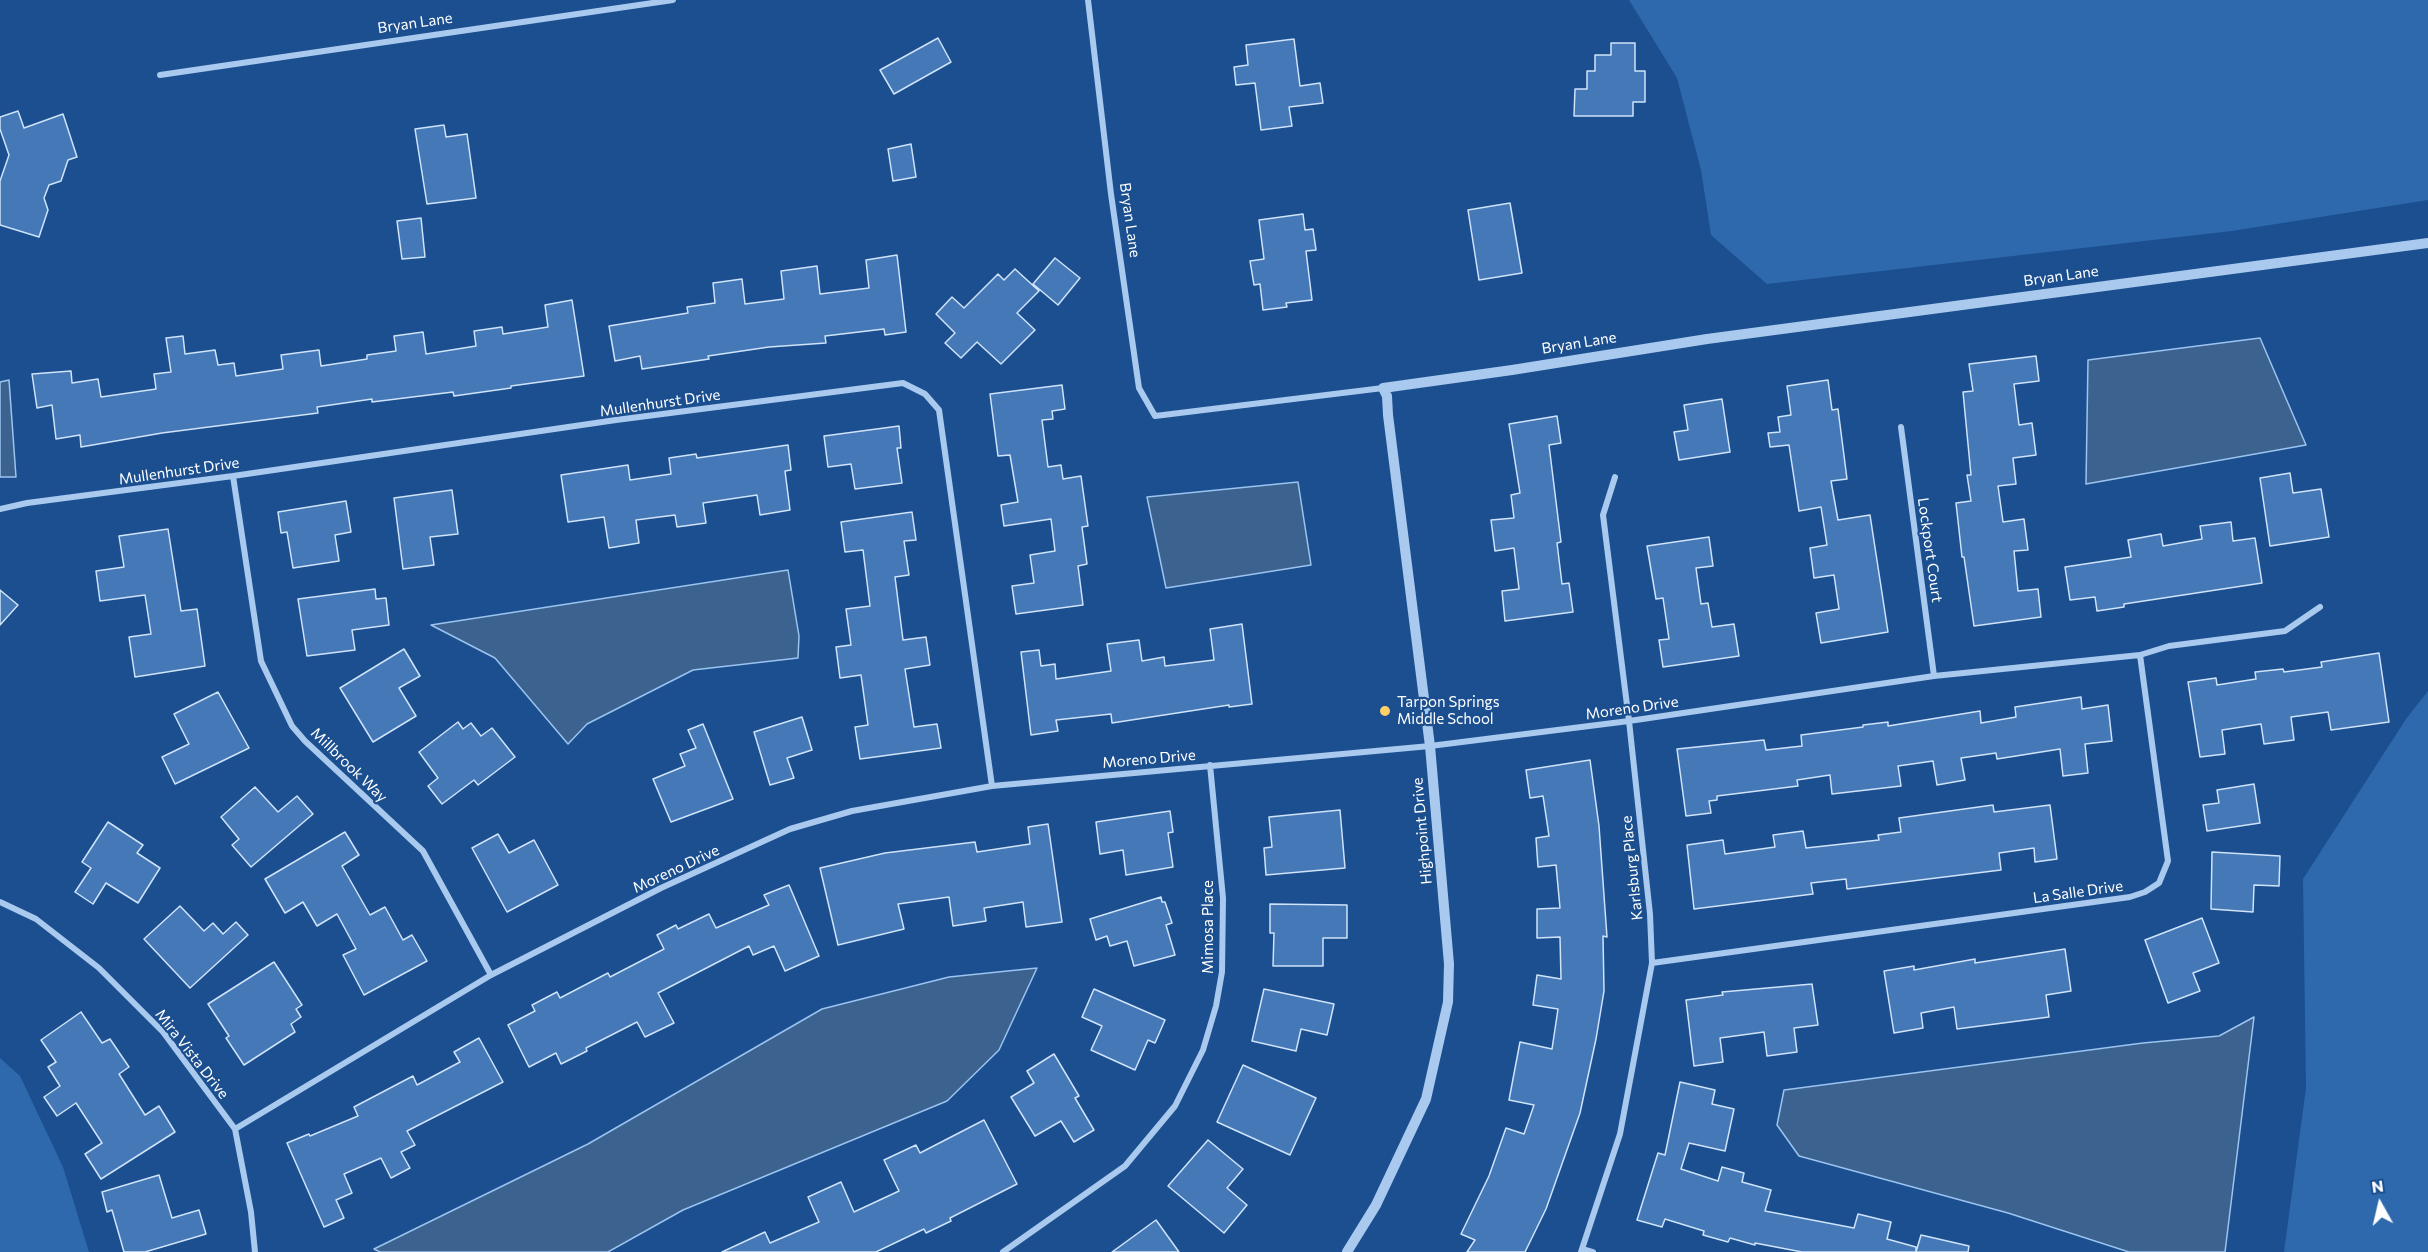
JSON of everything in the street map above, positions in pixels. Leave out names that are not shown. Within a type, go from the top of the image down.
[{"type":"street","name":"Bryan Lane","points":[[160,75],[673,0]]},
{"type":"street","name":"Bryan Lane","points":[[1088,0],[1111,194],[1139,388],[1155,416],[1383,388],[1718,337],[2428,243]]},
{"type":"street","name":"Mullenhurst Drive","points":[[0,509],[27,503],[233,476],[616,420],[903,383],[926,394],[939,410],[992,786]]},
{"type":"street","name":"Highpoint Drive","points":[[1347,1252],[1376,1205],[1426,1099],[1448,1002],[1449,964],[1430,746],[1388,416],[1388,396],[1383,388]]},
{"type":"street","name":"Lockport Court","points":[[1901,427],[1934,676]]},
{"type":"street","name":"Millbrook Way","points":[[233,476],[261,661],[292,726],[305,741],[423,851],[491,975]]},
{"type":"street","name":"Karlsburg Place","points":[[1582,1251],[1620,1134],[1652,963],[1650,914],[1629,721],[1603,515],[1615,477]]},
{"type":"street","points":[[2140,655],[2169,646],[2285,631],[2320,607]]},
{"type":"street","name":"Moreno Drive","points":[[235,1129],[491,975],[661,888],[790,829],[852,811],[992,786],[1430,746],[1629,721],[1934,676],[2140,655]]},
{"type":"street","name":"La Salle Drive","points":[[1652,963],[2130,897],[2145,892],[2159,883],[2168,861],[2140,655]]},
{"type":"street","name":"Mimosa Place","points":[[1003,1252],[1125,1166],[1175,1106],[1203,1050],[1216,1006],[1222,972],[1223,898],[1210,765]]},
{"type":"street","name":"Mira Vista Drive","points":[[0,902],[36,919],[99,968],[163,1032],[235,1129],[251,1212],[255,1252]]},
{"type":"street","points":[[1582,1251],[1593,1252]]},
{"type":"shaded area","points":[[1629,0],[2428,0],[2428,200],[2232,231],[1767,284],[1711,235],[1701,170],[1677,78]]},
{"type":"shaded area","points":[[2260,338],[2306,445],[2086,484],[2088,360]]},
{"type":"shaded area","points":[[9,380],[16,477],[0,477],[0,382]]},
{"type":"shaded area","points":[[1298,482],[1311,565],[1166,588],[1147,497]]},
{"type":"shaded area","points":[[788,570],[799,636],[798,658],[693,670],[587,724],[568,744],[495,658],[431,625]]},
{"type":"shaded area","points":[[2428,691],[2428,1252],[2284,1252],[2306,1088],[2303,879],[2406,719]]},
{"type":"shaded area","points":[[1037,968],[999,1050],[947,1101],[683,1210],[608,1252],[380,1252],[374,1249],[588,1144],[822,1009],[949,977]]},
{"type":"shaded area","points":[[2254,1017],[2225,1252],[2129,1252],[2008,1213],[1799,1156],[1777,1125],[1784,1090],[2143,1043],[2219,1036]]},
{"type":"shaded area","points":[[0,1058],[20,1076],[63,1167],[89,1252],[0,1252]]},
{"type":"building","points":[[938,38],[951,62],[894,94],[880,70]]},
{"type":"building","points":[[1294,39],[1300,86],[1320,83],[1323,103],[1289,107],[1292,126],[1261,130],[1255,83],[1236,85],[1234,67],[1248,65],[1246,45]]},
{"type":"building","points":[[1611,43],[1635,43],[1635,71],[1645,71],[1645,102],[1633,102],[1633,116],[1574,116],[1575,89],[1587,89],[1587,71],[1595,71],[1595,55],[1611,55]]},
{"type":"building","points":[[18,111],[24,128],[63,114],[77,157],[68,160],[61,181],[49,185],[44,198],[48,210],[39,237],[0,225],[0,181],[9,155],[0,129],[0,117]]},
{"type":"building","points":[[444,125],[446,137],[467,134],[476,198],[427,204],[415,129]]},
{"type":"building","points":[[911,144],[916,177],[893,181],[888,149]]},
{"type":"building","points":[[1510,203],[1522,273],[1479,280],[1468,210]]},
{"type":"building","points":[[1303,214],[1305,230],[1313,229],[1316,250],[1306,251],[1312,300],[1286,303],[1287,307],[1263,310],[1260,284],[1254,285],[1250,261],[1264,259],[1259,220]]},
{"type":"building","points":[[421,218],[425,257],[402,259],[397,221]]},
{"type":"building","points":[[897,255],[906,332],[885,335],[884,329],[825,336],[826,343],[769,347],[642,369],[640,356],[615,361],[609,326],[688,313],[687,307],[715,303],[713,283],[742,279],[745,304],[784,299],[781,271],[817,266],[820,294],[869,288],[866,260]]},
{"type":"building","points":[[1055,258],[1080,278],[1058,305],[1033,284]]},
{"type":"building","points":[[1015,269],[1039,291],[1017,313],[1035,330],[1001,364],[977,342],[961,358],[945,343],[955,333],[936,314],[952,297],[964,308],[998,274],[1004,280]]},
{"type":"building","points":[[572,300],[584,376],[454,396],[453,392],[372,402],[372,399],[317,407],[318,413],[162,433],[81,447],[80,435],[56,439],[52,405],[37,408],[32,374],[71,371],[72,383],[98,379],[101,397],[156,389],[154,374],[171,372],[166,338],[183,336],[185,354],[215,350],[218,365],[234,363],[236,376],[283,369],[281,355],[319,350],[321,366],[367,359],[367,355],[396,351],[394,336],[423,332],[426,354],[476,346],[474,331],[502,327],[503,334],[548,327],[545,305]]},
{"type":"building","points":[[2036,356],[2039,381],[2014,384],[2019,425],[2032,423],[2036,455],[2013,458],[2016,484],[1998,486],[2003,522],[2024,519],[2028,550],[2014,551],[2018,591],[2038,589],[2041,617],[1974,626],[1964,557],[1962,557],[1956,503],[1971,501],[1967,475],[1971,475],[1963,392],[1973,391],[1969,364]]},
{"type":"building","points":[[1828,380],[1832,410],[1838,409],[1847,479],[1831,481],[1838,520],[1870,515],[1888,632],[1821,643],[1816,613],[1839,609],[1834,575],[1814,578],[1810,548],[1827,545],[1821,507],[1799,511],[1789,445],[1770,447],[1768,433],[1780,432],[1778,417],[1791,415],[1787,386]]},
{"type":"building","points":[[1062,385],[1065,409],[1052,411],[1053,419],[1042,420],[1048,467],[1061,465],[1063,479],[1081,476],[1088,526],[1082,527],[1087,564],[1078,566],[1083,605],[1016,614],[1012,586],[1034,583],[1030,555],[1055,551],[1051,519],[1004,526],[1001,505],[1018,502],[1010,455],[998,456],[990,394]]},
{"type":"building","points":[[1722,399],[1730,452],[1679,460],[1674,432],[1688,430],[1684,405]]},
{"type":"building","points":[[1557,416],[1561,443],[1549,445],[1561,542],[1557,543],[1562,584],[1569,583],[1573,612],[1505,621],[1502,591],[1519,589],[1514,548],[1495,551],[1491,520],[1514,518],[1511,495],[1520,493],[1509,424]]},
{"type":"building","points":[[899,426],[901,448],[897,448],[902,483],[855,489],[851,464],[828,467],[824,436]]},
{"type":"building","points":[[788,445],[791,470],[785,471],[790,510],[760,515],[757,495],[703,503],[706,523],[677,527],[675,515],[636,520],[639,543],[609,548],[604,517],[568,522],[561,475],[628,465],[630,480],[671,474],[669,458],[696,454],[697,458]]},
{"type":"building","points":[[2290,473],[2293,493],[2321,489],[2329,537],[2270,546],[2260,478]]},
{"type":"building","points":[[452,490],[458,534],[430,537],[434,565],[403,569],[394,498]]},
{"type":"building","points":[[346,501],[351,532],[335,535],[339,561],[293,568],[287,532],[281,533],[278,512]]},
{"type":"building","points":[[912,512],[916,540],[904,541],[909,575],[895,577],[903,640],[926,637],[930,665],[905,669],[914,727],[937,724],[941,748],[860,759],[855,727],[868,725],[861,675],[840,678],[836,647],[851,645],[846,609],[870,606],[863,550],[845,552],[841,522]]},
{"type":"building","points":[[2231,522],[2233,541],[2255,538],[2262,583],[2124,604],[2124,607],[2097,611],[2095,597],[2070,600],[2065,567],[2131,557],[2128,540],[2161,534],[2163,546],[2202,539],[2200,526]]},
{"type":"building","points":[[168,529],[181,611],[197,609],[205,666],[135,677],[129,637],[151,634],[145,595],[100,601],[96,571],[124,567],[119,536]]},
{"type":"building","points":[[1709,537],[1713,566],[1696,568],[1701,604],[1708,603],[1712,627],[1734,624],[1739,656],[1663,667],[1659,640],[1669,639],[1663,598],[1656,599],[1647,546]]},
{"type":"building","points":[[375,589],[376,599],[386,598],[389,625],[352,630],[355,650],[307,656],[298,599]]},
{"type":"building","points":[[0,590],[18,605],[0,625]]},
{"type":"building","points":[[1242,624],[1252,704],[1229,707],[1229,705],[1112,723],[1111,714],[1056,720],[1058,731],[1031,735],[1021,652],[1039,650],[1041,666],[1055,664],[1056,679],[1111,671],[1107,644],[1139,640],[1142,661],[1164,657],[1165,666],[1214,660],[1210,629]]},
{"type":"building","points":[[404,649],[420,676],[399,688],[416,716],[373,742],[340,688]]},
{"type":"building","points":[[2379,653],[2389,722],[2331,730],[2328,712],[2291,717],[2294,740],[2264,744],[2261,724],[2222,730],[2225,754],[2200,757],[2188,682],[2216,678],[2217,685],[2256,679],[2255,672],[2283,669],[2284,672],[2322,667],[2321,662]]},
{"type":"building","points":[[218,692],[249,748],[175,784],[162,757],[189,744],[174,714]]},
{"type":"building","points":[[2081,697],[2082,709],[2108,705],[2112,741],[2085,744],[2088,773],[2063,776],[2060,749],[1997,759],[1996,753],[1961,758],[1965,780],[1937,785],[1933,761],[1898,766],[1901,786],[1832,794],[1830,775],[1797,780],[1798,786],[1717,796],[1717,800],[1709,801],[1711,813],[1686,816],[1677,749],[1764,740],[1766,750],[1802,746],[1801,735],[1888,722],[1888,726],[1980,711],[1981,723],[2016,717],[2015,707]]},
{"type":"building","points":[[802,717],[812,750],[787,758],[794,778],[770,785],[754,732]]},
{"type":"building","points":[[458,722],[463,729],[471,723],[481,736],[492,728],[515,757],[478,785],[474,780],[442,804],[428,786],[438,778],[419,752]]},
{"type":"building","points":[[703,724],[733,799],[671,822],[653,779],[685,766],[680,754],[696,748],[688,730]]},
{"type":"building","points":[[1590,760],[1599,826],[1607,937],[1603,936],[1604,991],[1580,1113],[1546,1209],[1525,1252],[1467,1252],[1475,1240],[1461,1234],[1489,1176],[1506,1128],[1524,1134],[1534,1105],[1509,1100],[1520,1042],[1552,1049],[1558,1009],[1533,1005],[1537,975],[1561,979],[1560,937],[1537,938],[1537,909],[1560,908],[1556,865],[1538,867],[1536,838],[1549,836],[1543,796],[1530,798],[1526,770]]},
{"type":"building","points":[[2254,784],[2260,823],[2207,831],[2203,805],[2219,803],[2217,790]]},
{"type":"building","points":[[255,787],[278,812],[297,796],[313,814],[251,867],[232,845],[239,839],[221,817]]},
{"type":"building","points":[[1993,805],[1994,812],[2050,805],[2057,859],[2035,862],[2034,848],[1999,853],[2001,870],[1847,889],[1846,879],[1811,883],[1813,894],[1694,909],[1687,845],[1723,840],[1725,854],[1775,847],[1773,835],[1803,831],[1806,848],[1879,840],[1878,835],[1901,832],[1899,818]]},
{"type":"building","points":[[1340,810],[1345,868],[1266,875],[1264,848],[1272,847],[1269,817]]},
{"type":"building","points":[[1170,811],[1173,832],[1168,833],[1173,867],[1126,875],[1123,850],[1100,854],[1096,822]]},
{"type":"building","points":[[108,822],[143,845],[137,853],[160,868],[138,903],[106,883],[93,904],[75,892],[91,868],[82,862]]},
{"type":"building","points":[[1048,824],[1062,922],[1026,927],[1023,902],[984,908],[986,921],[953,926],[949,897],[898,904],[904,929],[838,945],[820,868],[885,853],[975,842],[977,852],[1030,844],[1028,827]]},
{"type":"building","points":[[345,832],[359,855],[342,866],[370,915],[385,907],[403,940],[412,935],[427,961],[364,995],[343,955],[356,949],[337,914],[317,926],[303,902],[285,913],[265,879]]},
{"type":"building","points":[[498,834],[509,853],[534,840],[558,885],[507,912],[472,848]]},
{"type":"building","points":[[2212,852],[2280,856],[2279,886],[2254,885],[2253,912],[2211,909]]},
{"type":"building","points":[[789,885],[819,956],[785,971],[774,946],[753,955],[749,946],[658,993],[674,1023],[645,1037],[637,1022],[586,1048],[587,1051],[561,1064],[556,1053],[529,1067],[508,1025],[535,1011],[532,1005],[557,992],[560,998],[608,973],[610,977],[664,949],[657,935],[676,925],[678,929],[709,914],[716,928],[769,905],[764,895]]},
{"type":"building","points":[[1161,897],[1172,923],[1166,925],[1175,955],[1134,966],[1127,941],[1110,946],[1107,936],[1096,940],[1090,919]]},
{"type":"building","points":[[1270,904],[1347,905],[1347,938],[1323,938],[1323,966],[1273,966],[1274,933],[1270,933]]},
{"type":"building","points":[[180,906],[204,931],[213,923],[223,934],[236,922],[248,935],[190,988],[144,939]]},
{"type":"building","points":[[2202,918],[2219,963],[2193,973],[2200,991],[2168,1003],[2145,940]]},
{"type":"building","points":[[2065,949],[2071,991],[2046,995],[2049,1017],[1957,1029],[1954,1007],[1921,1013],[1923,1028],[1894,1033],[1884,971],[1914,966],[1914,970],[1975,959],[1975,963]]},
{"type":"building","points":[[274,962],[302,1005],[296,1009],[301,1017],[291,1024],[295,1032],[244,1065],[226,1038],[229,1036],[208,1004]]},
{"type":"building","points":[[1812,984],[1818,1025],[1794,1028],[1797,1052],[1767,1056],[1764,1032],[1720,1038],[1723,1062],[1694,1066],[1686,1000],[1723,995],[1722,992]]},
{"type":"building","points":[[1094,989],[1165,1020],[1155,1043],[1148,1040],[1135,1070],[1091,1050],[1102,1026],[1082,1017]]},
{"type":"building","points":[[1264,989],[1334,1004],[1327,1035],[1301,1029],[1296,1051],[1252,1041]]},
{"type":"building","points":[[81,1012],[102,1043],[110,1039],[129,1067],[119,1074],[145,1115],[159,1106],[175,1132],[101,1179],[85,1154],[102,1143],[76,1103],[57,1116],[44,1097],[60,1086],[48,1067],[56,1062],[41,1040]]},
{"type":"building","points":[[479,1038],[503,1082],[407,1131],[415,1145],[401,1152],[410,1168],[391,1178],[381,1158],[344,1174],[352,1193],[336,1200],[344,1218],[324,1227],[287,1143],[358,1116],[354,1107],[413,1076],[417,1085],[460,1062],[454,1052]]},
{"type":"building","points":[[1054,1054],[1079,1096],[1075,1098],[1094,1130],[1074,1142],[1061,1121],[1035,1136],[1011,1097],[1034,1083],[1027,1071]]},
{"type":"building","points":[[1243,1065],[1316,1098],[1290,1155],[1217,1122]]},
{"type":"building","points":[[1680,1082],[1715,1090],[1712,1104],[1734,1109],[1725,1151],[1689,1143],[1681,1169],[1718,1181],[1722,1167],[1744,1173],[1742,1182],[1771,1190],[1765,1211],[1854,1228],[1858,1214],[1891,1222],[1887,1239],[1916,1247],[1916,1252],[1802,1252],[1755,1243],[1755,1245],[1730,1238],[1728,1242],[1703,1235],[1704,1231],[1665,1219],[1662,1227],[1637,1220],[1658,1153],[1665,1155]]},
{"type":"building","points":[[984,1120],[1017,1184],[950,1218],[951,1221],[926,1233],[924,1229],[876,1252],[722,1252],[765,1232],[770,1243],[819,1222],[808,1197],[841,1182],[854,1212],[899,1191],[884,1160],[916,1145],[920,1153]]},
{"type":"building","points":[[1208,1140],[1243,1169],[1227,1188],[1247,1205],[1224,1233],[1168,1186]]},
{"type":"building","points":[[159,1175],[172,1218],[199,1210],[206,1234],[145,1252],[124,1252],[112,1210],[107,1212],[102,1192]]},
{"type":"building","points":[[1156,1220],[1179,1252],[1112,1252]]},
{"type":"building","points":[[1921,1235],[1969,1246],[1968,1252],[1916,1252]]},
{"type":"place","name":"Tarpon Springs Middle School","points":[[1385,711]]}]
